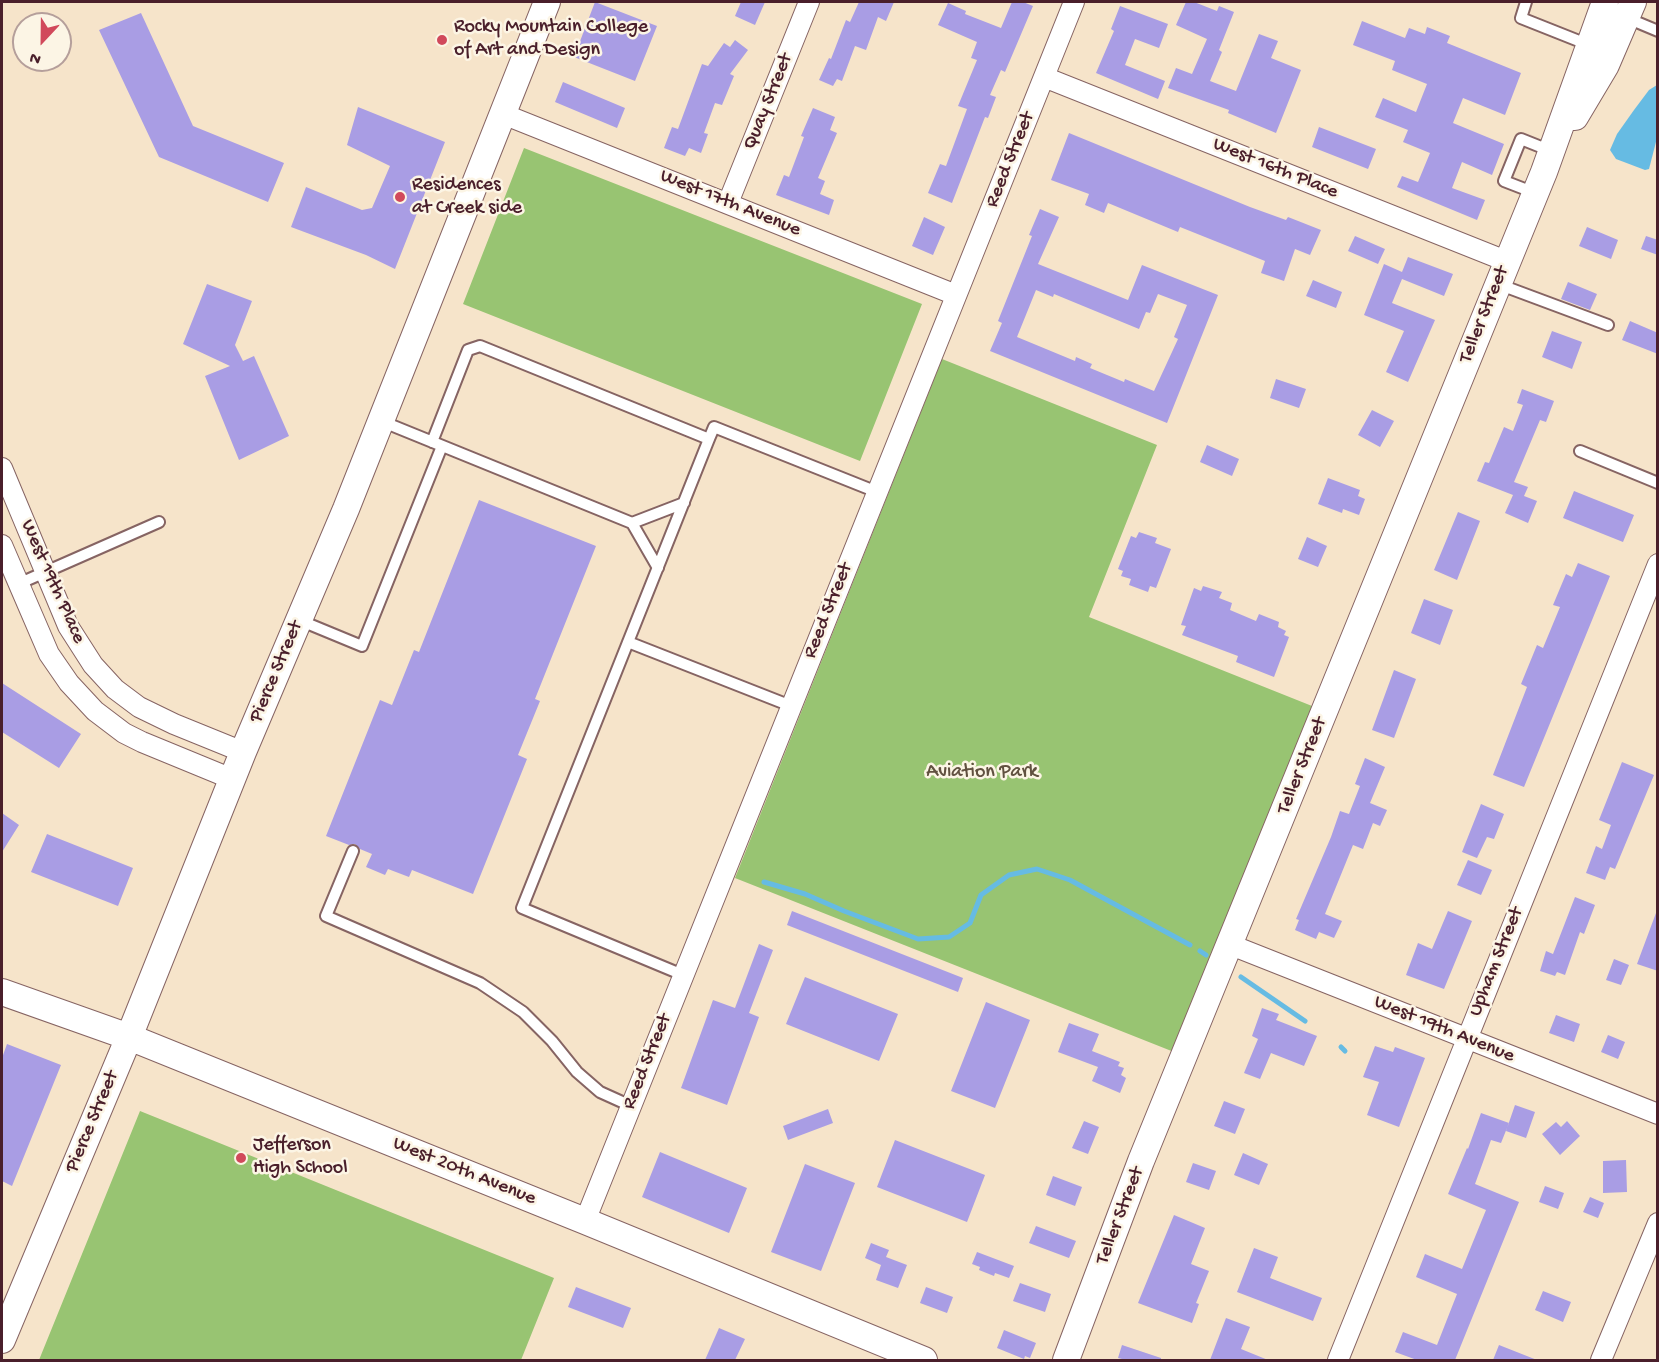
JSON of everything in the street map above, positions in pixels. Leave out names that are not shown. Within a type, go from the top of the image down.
[{"type":"street","name":"Pierce Street","points":[[2,1340],[129,1037],[243,752],[381,421],[547,2]]},
{"type":"street","name":"Quay Street","points":[[728,203],[809,2]]},
{"type":"street","name":"Reed Street","points":[[585,1221],[1074,2]]},
{"type":"street","name":"Teller Street","points":[[1543,172],[1556,116],[1589,45],[1605,2]]},
{"type":"street","name":"Teller Street","points":[[1066,1360],[1142,1161],[1543,172],[1606,65],[1627,7]]},
{"type":"street","name":"West 16th Place","points":[[1044,77],[1502,272]]},
{"type":"street","name":"West 17th Avenue","points":[[503,114],[956,295]]},
{"type":"street","name":"West 19th Place","points":[[2,468],[75,640],[93,665],[115,689],[139,707],[155,716],[243,752]]},
{"type":"street","name":"West 19th Place","points":[[2,546],[49,654],[69,683],[94,711],[116,728],[142,742],[232,779]]},
{"type":"street","name":"Upham Street","points":[[1338,1360],[1658,564]]},
{"type":"street","name":"West 19th Avenue","points":[[1231,945],[1658,1114]]},
{"type":"street","name":"West 20th Avenue","points":[[2,994],[129,1037],[924,1360]]},
{"type":"street","points":[[1601,1360],[1658,1223]]},
{"type":"lane","points":[[1526,2],[1521,18],[1589,45]]},
{"type":"lane","points":[[1627,7],[1658,30]]},
{"type":"lane","points":[[1502,272],[1608,325]]},
{"type":"lane","points":[[299,620],[362,646],[437,444],[468,350],[480,346],[709,439]]},
{"type":"lane","points":[[381,421],[632,523],[658,567]]},
{"type":"lane","points":[[683,975],[522,908],[709,439],[714,428],[877,492]]},
{"type":"lane","points":[[1580,451],[1658,483]]},
{"type":"lane","points":[[632,523],[684,503]]},
{"type":"lane","points":[[18,584],[159,522]]},
{"type":"lane","points":[[628,642],[791,706]]},
{"type":"lane","points":[[353,851],[326,916],[480,983],[523,1012],[552,1041],[577,1072],[600,1092],[631,1106]]},
{"type":"green space","points":[[524,148],[922,304],[860,461],[463,304]]},
{"type":"green space","name":"Aviation Park","points":[[942,359],[1157,445],[1089,617],[1312,706],[1174,1052],[735,878]]},
{"type":"green space","name":"Jefferson High School","points":[[140,1111],[554,1278],[521,1360],[39,1360]]},
{"type":"water","points":[[1657,85],[1657,138],[1649,169],[1645,170],[1616,159],[1610,150],[1617,134],[1634,110],[1649,90]]},
{"type":"building","points":[[595,2],[657,26],[635,81],[574,57]]},
{"type":"building","points":[[741,2],[765,2],[755,25],[735,16]]},
{"type":"building","points":[[859,2],[894,2],[886,21],[878,17],[866,50],[855,46],[842,81],[837,79],[833,86],[819,80],[829,58],[831,59],[846,20],[850,22]]},
{"type":"building","points":[[1012,2],[1023,2],[1033,6],[1005,72],[1001,70],[990,95],[996,97],[988,118],[985,117],[952,203],[928,193],[940,164],[946,166],[967,109],[958,106],[977,60],[971,58],[977,42],[938,25],[948,3],[966,11],[965,14],[1001,28]]},
{"type":"building","points":[[1186,2],[1194,2],[1217,11],[1219,6],[1234,12],[1219,50],[1222,52],[1210,81],[1236,91],[1259,34],[1278,41],[1271,58],[1301,70],[1276,133],[1228,113],[1229,110],[1168,88],[1176,68],[1192,74],[1207,39],[1176,25]]},
{"type":"building","points":[[1120,6],[1168,24],[1159,48],[1135,39],[1125,65],[1165,81],[1158,99],[1096,73],[1114,31],[1111,29]]},
{"type":"building","points":[[141,13],[193,126],[284,163],[268,202],[159,157],[99,30]]},
{"type":"building","points":[[1362,21],[1405,38],[1409,28],[1425,34],[1427,27],[1450,36],[1447,43],[1521,73],[1505,115],[1463,98],[1453,123],[1504,144],[1492,175],[1462,162],[1452,188],[1485,200],[1477,220],[1397,187],[1402,176],[1418,182],[1430,153],[1403,142],[1408,130],[1375,117],[1383,98],[1416,112],[1427,84],[1392,70],[1395,61],[1353,45]]},
{"type":"building","points":[[735,40],[748,50],[730,74],[734,76],[722,105],[715,103],[704,133],[708,134],[701,153],[689,148],[685,156],[664,148],[672,127],[678,129],[702,64],[708,66],[724,43],[730,47]]},
{"type":"building","points":[[563,82],[625,108],[617,128],[555,102]]},
{"type":"building","name":"Residences at Creek side","points":[[358,107],[445,142],[395,269],[366,255],[291,227],[306,187],[362,210],[372,208],[390,166],[347,145]]},
{"type":"building","points":[[813,108],[835,117],[830,130],[837,133],[818,178],[825,181],[820,194],[834,200],[829,215],[776,195],[784,175],[789,177],[804,137],[801,136]]},
{"type":"building","points":[[1319,127],[1376,149],[1368,169],[1312,147]]},
{"type":"building","points":[[1069,133],[1250,207],[1286,220],[1288,217],[1321,230],[1310,255],[1295,249],[1284,281],[1261,273],[1265,261],[1180,227],[1178,232],[1108,203],[1104,213],[1085,205],[1089,194],[1051,180]]},
{"type":"building","points":[[1040,209],[1059,217],[1038,264],[1128,300],[1142,265],[1218,295],[1167,423],[990,351],[1002,323],[998,321],[1032,236],[1029,235]],"holes":[[[1036,290],[1053,297],[1054,294],[1139,329],[1146,312],[1150,313],[1158,294],[1187,305],[1174,337],[1178,339],[1154,391],[1090,368],[1092,364],[1076,357],[1075,361],[1017,337]]]},
{"type":"building","points":[[924,217],[945,227],[933,255],[912,246]]},
{"type":"building","points":[[1587,227],[1618,240],[1611,259],[1579,246]]},
{"type":"building","points":[[1355,236],[1385,249],[1378,264],[1348,251]]},
{"type":"building","points":[[1646,236],[1658,240],[1658,255],[1641,249]]},
{"type":"building","points":[[1408,257],[1453,274],[1444,296],[1402,279],[1392,303],[1435,320],[1408,382],[1386,372],[1404,331],[1364,315],[1384,264],[1402,272]]},
{"type":"building","points":[[1313,280],[1342,292],[1336,308],[1306,296]]},
{"type":"building","points":[[1568,282],[1597,294],[1590,310],[1561,299]]},
{"type":"building","points":[[207,284],[252,301],[235,345],[243,361],[254,356],[289,436],[239,460],[205,376],[230,366],[183,344]]},
{"type":"building","points":[[1630,321],[1658,333],[1658,354],[1622,340]]},
{"type":"building","points":[[1552,331],[1582,342],[1572,369],[1542,357]]},
{"type":"building","points":[[1276,379],[1306,389],[1299,408],[1270,398]]},
{"type":"building","points":[[1522,389],[1554,401],[1546,422],[1540,420],[1514,482],[1528,487],[1524,496],[1537,501],[1528,523],[1505,513],[1513,495],[1477,481],[1485,462],[1489,463],[1504,427],[1513,431],[1523,405],[1517,403]]},
{"type":"building","points":[[1372,410],[1394,421],[1380,447],[1358,435]]},
{"type":"building","points":[[1207,445],[1239,459],[1232,476],[1200,462]]},
{"type":"building","points":[[1328,478],[1360,490],[1358,496],[1365,499],[1359,515],[1343,509],[1342,513],[1318,504]]},
{"type":"building","points":[[1574,491],[1634,515],[1623,542],[1563,518]]},
{"type":"building","points":[[479,500],[596,546],[535,699],[540,701],[518,755],[527,759],[473,894],[412,870],[409,877],[388,869],[385,875],[366,867],[372,854],[355,844],[349,845],[326,836],[380,700],[392,705],[414,650],[419,652]]},
{"type":"building","points":[[1458,512],[1480,521],[1457,580],[1434,570]]},
{"type":"building","points":[[1139,532],[1157,538],[1155,543],[1171,549],[1156,588],[1150,586],[1148,592],[1129,585],[1131,579],[1121,576],[1123,571],[1118,569],[1131,536],[1136,538]]},
{"type":"building","points":[[1307,537],[1327,546],[1318,567],[1298,559]]},
{"type":"building","points":[[1578,563],[1610,576],[1524,787],[1493,775],[1527,687],[1521,684],[1537,645],[1543,648],[1560,607],[1553,605],[1566,574],[1572,577]]},
{"type":"building","points":[[1203,586],[1222,592],[1219,598],[1232,603],[1230,610],[1256,621],[1259,614],[1279,622],[1278,627],[1286,631],[1284,635],[1289,637],[1274,677],[1236,662],[1238,656],[1182,635],[1186,626],[1181,625],[1194,588],[1201,591]]},
{"type":"building","points":[[1424,599],[1453,610],[1440,645],[1411,633]]},
{"type":"building","points":[[1394,670],[1416,679],[1394,738],[1372,730]]},
{"type":"building","points":[[2,683],[81,734],[59,768],[2,732]]},
{"type":"building","points":[[1365,758],[1385,767],[1370,803],[1387,810],[1380,826],[1373,823],[1363,849],[1353,845],[1325,914],[1342,921],[1334,938],[1319,932],[1316,939],[1295,930],[1299,920],[1296,919],[1340,811],[1349,814],[1360,786],[1355,784]]},
{"type":"building","points":[[1622,762],[1654,775],[1615,869],[1610,867],[1605,880],[1586,873],[1596,846],[1602,849],[1611,825],[1599,820]]},
{"type":"building","points":[[1481,804],[1504,814],[1494,839],[1487,837],[1477,858],[1462,852]]},
{"type":"building","points":[[2,813],[19,825],[2,852]]},
{"type":"building","points":[[47,834],[133,868],[118,906],[31,872]]},
{"type":"building","points":[[1468,860],[1492,870],[1481,895],[1457,885]]},
{"type":"building","points":[[1575,897],[1595,905],[1584,934],[1580,932],[1565,975],[1557,972],[1555,976],[1540,971],[1546,951],[1553,954]]},
{"type":"building","points":[[792,911],[963,978],[958,992],[787,925]]},
{"type":"building","points":[[1448,911],[1472,921],[1444,989],[1406,975],[1418,943],[1432,949]]},
{"type":"building","points":[[1656,913],[1658,913],[1658,971],[1637,964]]},
{"type":"building","points":[[759,944],[773,950],[749,1013],[759,1017],[727,1105],[681,1088],[713,1000],[735,1008]]},
{"type":"building","points":[[1614,959],[1629,965],[1621,985],[1606,980]]},
{"type":"building","points":[[805,977],[898,1014],[879,1061],[786,1024]]},
{"type":"building","points":[[986,1002],[1030,1020],[995,1108],[951,1091]]},
{"type":"building","points":[[1262,1008],[1279,1014],[1276,1020],[1317,1036],[1304,1066],[1271,1053],[1260,1079],[1244,1073],[1258,1039],[1252,1036]]},
{"type":"building","points":[[1556,1015],[1580,1024],[1574,1042],[1549,1033]]},
{"type":"building","points":[[1069,1023],[1099,1034],[1092,1051],[1120,1062],[1118,1066],[1124,1068],[1121,1075],[1126,1078],[1120,1093],[1092,1081],[1098,1067],[1058,1052]]},
{"type":"building","points":[[1608,1035],[1625,1042],[1618,1059],[1601,1052]]},
{"type":"building","points":[[7,1044],[61,1065],[12,1186],[2,1181],[2,1058]]},
{"type":"building","points":[[1375,1046],[1393,1052],[1395,1047],[1425,1058],[1399,1127],[1367,1115],[1379,1082],[1363,1077]]},
{"type":"building","points":[[1224,1101],[1245,1109],[1235,1134],[1214,1126]]},
{"type":"building","points":[[1515,1105],[1535,1112],[1526,1138],[1506,1131]]},
{"type":"building","points":[[828,1109],[833,1123],[788,1140],[783,1126]]},
{"type":"building","points":[[1481,1113],[1509,1123],[1501,1143],[1491,1140],[1475,1184],[1519,1202],[1455,1360],[1417,1360],[1395,1352],[1403,1332],[1437,1345],[1457,1294],[1416,1277],[1425,1254],[1462,1269],[1486,1210],[1448,1194]]},
{"type":"building","points":[[1084,1121],[1099,1127],[1088,1154],[1072,1148]]},
{"type":"building","points":[[1567,1121],[1580,1136],[1560,1155],[1542,1134],[1556,1122],[1561,1127]]},
{"type":"building","points":[[895,1140],[985,1175],[967,1222],[877,1187]]},
{"type":"building","points":[[660,1152],[747,1188],[729,1233],[642,1197]]},
{"type":"building","points":[[1243,1153],[1268,1164],[1259,1185],[1234,1175]]},
{"type":"building","points":[[1626,1160],[1627,1192],[1603,1193],[1603,1161]]},
{"type":"building","points":[[1193,1163],[1216,1171],[1209,1190],[1186,1182]]},
{"type":"building","points":[[805,1164],[855,1183],[821,1271],[771,1252]]},
{"type":"building","points":[[1053,1176],[1082,1187],[1075,1206],[1046,1195]]},
{"type":"building","points":[[1545,1186],[1564,1193],[1558,1209],[1539,1202]]},
{"type":"building","points":[[1590,1197],[1604,1203],[1598,1218],[1583,1212]]},
{"type":"building","points":[[1174,1215],[1205,1228],[1191,1264],[1209,1271],[1196,1303],[1199,1304],[1192,1323],[1138,1303]]},
{"type":"building","points":[[1036,1226],[1076,1241],[1069,1258],[1029,1243]]},
{"type":"building","points":[[871,1243],[889,1250],[886,1257],[907,1265],[898,1288],[876,1280],[881,1265],[865,1258]]},
{"type":"building","points":[[1254,1248],[1278,1257],[1270,1278],[1322,1298],[1313,1321],[1237,1292]]},
{"type":"building","points":[[977,1252],[1014,1266],[1009,1278],[995,1273],[994,1276],[979,1270],[980,1267],[972,1264]]},
{"type":"building","points":[[1020,1283],[1051,1294],[1045,1312],[1013,1301]]},
{"type":"building","points":[[576,1287],[631,1308],[623,1328],[568,1307]]},
{"type":"building","points":[[926,1287],[953,1297],[947,1313],[920,1303]]},
{"type":"building","points":[[1543,1291],[1571,1302],[1563,1322],[1535,1310]]},
{"type":"building","points":[[1226,1318],[1250,1327],[1241,1349],[1268,1360],[1210,1360]]},
{"type":"building","points":[[719,1328],[745,1339],[735,1360],[705,1360]]},
{"type":"building","points":[[1004,1330],[1036,1343],[1030,1358],[1025,1356],[1024,1359],[997,1348]]},
{"type":"building","points":[[1122,1345],[1161,1358],[1161,1360],[1118,1358]]},
{"type":"building","points":[[1499,1345],[1537,1360],[1493,1360]]},
{"type":"waterway","points":[[764,882],[805,894],[918,939],[949,937],[970,923],[981,895],[1009,875],[1037,869],[1070,880],[1190,945]]},
{"type":"waterway","points":[[1200,951],[1206,955]]},
{"type":"waterway","points":[[1241,977],[1305,1021]]},
{"type":"waterway","points":[[1341,1047],[1345,1051]]},
{"type":"place","name":"Rocky Mountain College of Art and Design","points":[[442,40]]},
{"type":"place","name":"Residences at Creek side","points":[[400,197]]},
{"type":"place","name":"Jefferson High School","points":[[241,1158]]}]
